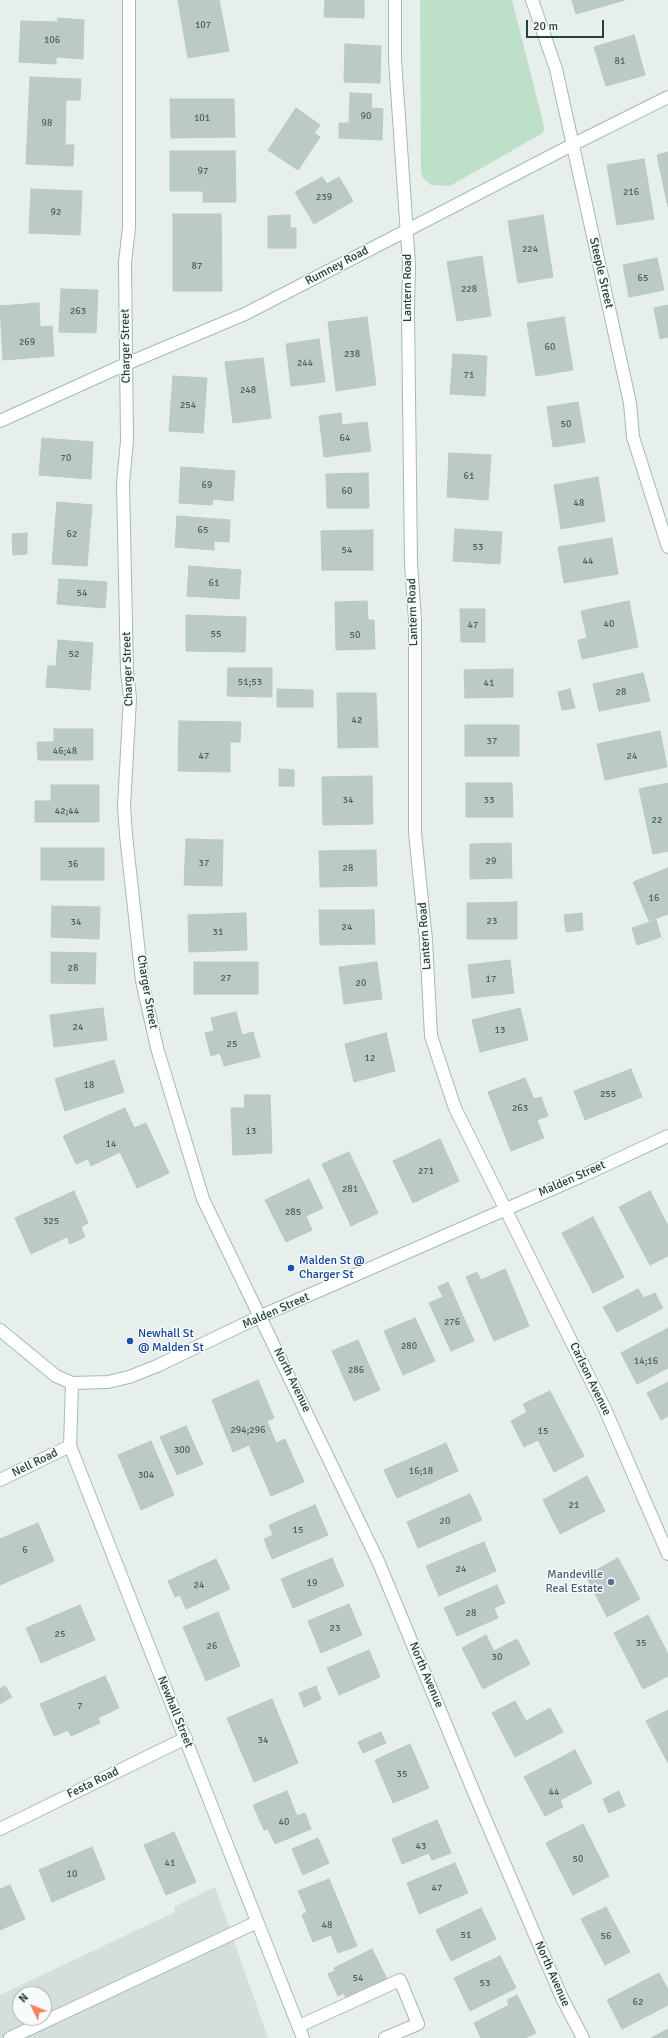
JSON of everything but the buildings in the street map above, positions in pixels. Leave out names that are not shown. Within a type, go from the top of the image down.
[{"type":"street","name":"Charger Street","points":[[129,0],[129,228],[125,262],[127,441],[123,483],[127,671],[130,698],[124,806],[126,835],[142,981],[157,1048],[203,1199],[261,1316]]},
{"type":"street","name":"Lantern Road","points":[[395,0],[396,60],[409,264],[408,311],[411,564],[414,620],[415,833],[426,940],[431,1036],[455,1108],[505,1209]]},
{"type":"street","name":"Steeple Street","points":[[532,0],[556,69],[630,402],[633,437],[668,547]]},
{"type":"street","name":"Rumney Road","points":[[0,421],[126,364],[245,314],[668,97]]},
{"type":"street","name":"Malden Street","points":[[0,1330],[56,1376],[72,1382],[108,1382],[129,1377],[157,1366],[261,1316],[668,1136]]},
{"type":"street","name":"Carlson Avenue","points":[[505,1209],[605,1409],[668,1554]]},
{"type":"street","name":"North Avenue","points":[[261,1316],[378,1561],[478,1802],[562,1998],[583,2038]]},
{"type":"street","name":"Newhall Street","points":[[72,1382],[70,1446],[303,2038]]},
{"type":"street","name":"Nell Road","points":[[0,1480],[70,1446]]},
{"type":"street","name":"Festa Road","points":[[0,1828],[186,1738]]},
{"type":"street","points":[[10,2038],[257,1922]]},
{"type":"street","points":[[298,2026],[400,1980],[418,2024],[385,2038]]},
{"type":"shaded area","points":[[215,1887],[268,2038],[0,2038],[0,1995],[12,1989],[12,2026],[52,2026],[52,1986],[19,1986],[175,1912],[174,1907]]},
{"type":"green space","points":[[420,0],[512,0],[544,126],[543,133],[450,186],[431,185],[423,178],[421,172]]},
{"type":"place","name":"Malden St @ Charger St","points":[[291,1268]]},
{"type":"place","name":"Newhall St @ Malden St","points":[[130,1341]]},
{"type":"place","name":"Mandeville Real Estate","points":[[611,1582]]}]
